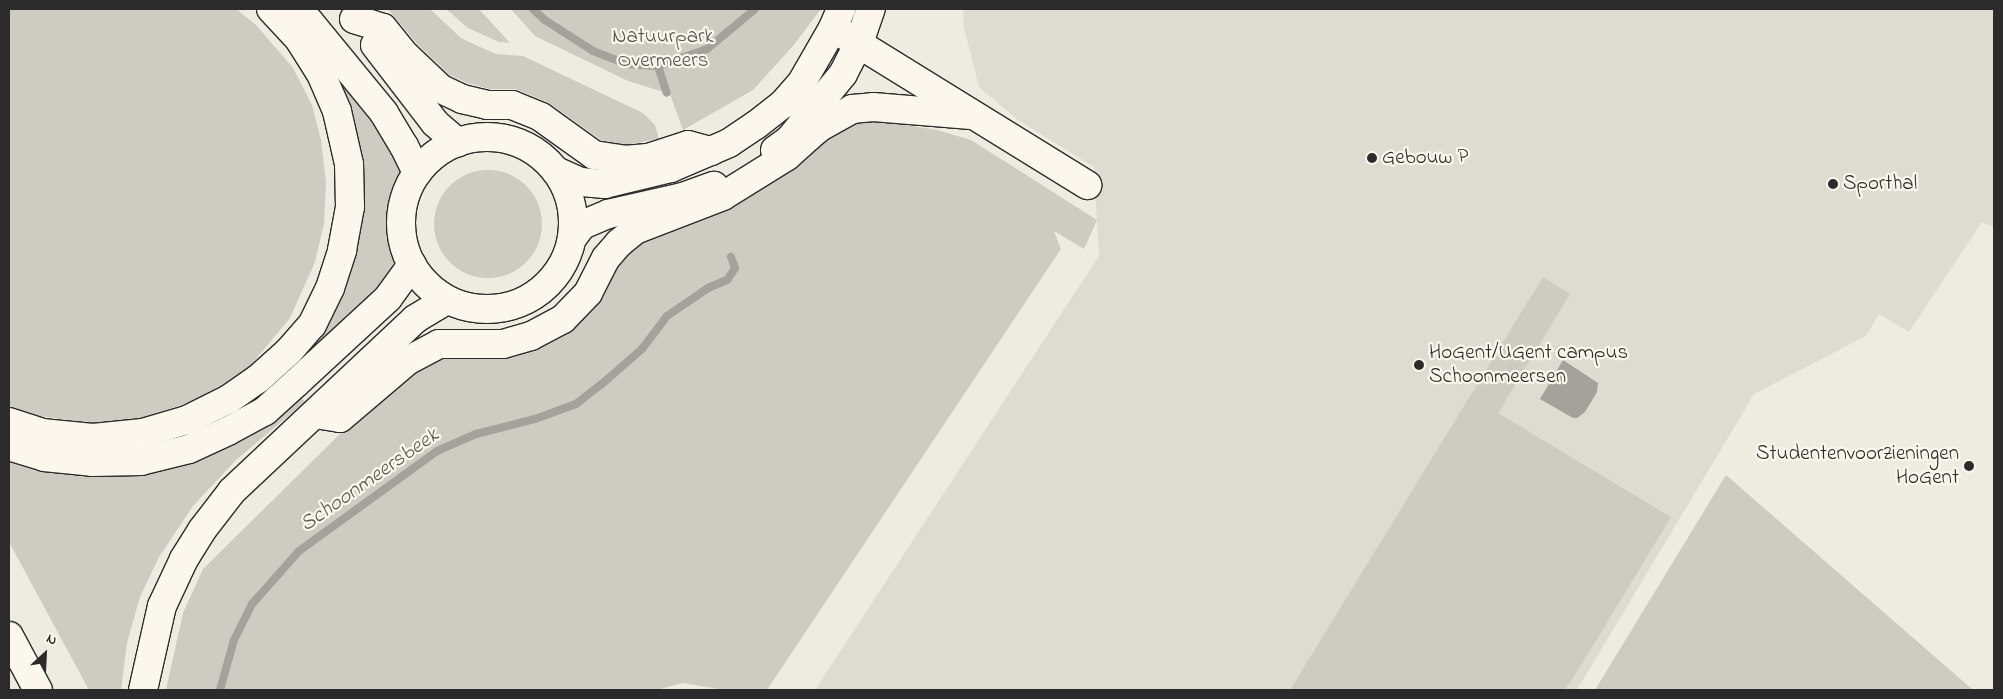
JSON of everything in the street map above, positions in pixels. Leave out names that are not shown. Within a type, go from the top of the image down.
[{"type":"main road","points":[[9,422],[42,433],[93,438],[143,433],[187,420],[228,399],[258,379],[312,325],[330,288],[342,250],[350,207],[349,164],[337,111],[321,74],[300,39],[271,9]]},
{"type":"main road","points":[[299,9],[384,113],[404,146],[417,173]]},
{"type":"main road","points":[[315,414],[340,418],[407,361],[439,344],[502,344],[531,336],[563,319],[588,292],[606,258],[619,243],[635,230],[723,196],[781,161],[843,74],[859,43],[872,9]]},
{"type":"main road","points":[[350,14],[434,123],[458,142]]},
{"type":"main road","points":[[350,14],[384,28],[406,56],[441,89],[462,98],[487,105],[512,105],[541,117],[594,155],[624,160],[648,158],[688,145],[711,151]]},
{"type":"main road","points":[[556,171],[581,182],[605,184],[671,168],[729,143],[756,126],[783,104],[802,82],[837,18],[859,43],[1087,185]]},
{"type":"main road","points":[[573,237],[573,214],[567,191],[556,171],[536,152],[511,141],[484,137],[458,142],[435,155],[417,173],[406,195],[401,218],[403,242],[412,265],[427,285],[447,300],[473,308],[500,309],[526,300],[548,285],[564,263],[573,237],[582,225],[608,214],[683,198],[713,186],[852,109],[873,108],[975,115]]},
{"type":"main road","points":[[9,446],[54,458],[92,462],[141,461],[189,449],[265,411],[388,298],[412,265]]},
{"type":"main road","points":[[144,690],[151,648],[162,606],[184,558],[202,530],[232,491],[415,319],[447,300]]},
{"type":"main road","points":[[9,636],[38,690]]},
{"type":"shaded area","name":"HoGent/UGent campus Schoonmeersen","points":[[963,9],[1994,9],[1994,227],[1982,222],[1909,332],[1879,314],[1866,336],[1754,394],[1577,690],[815,690],[1099,256],[1094,167],[1018,120],[979,87],[964,28]]},
{"type":"shaded area","points":[[1563,360],[1598,383],[1597,392],[1585,412],[1577,418],[1573,418],[1540,399]]},
{"type":"green space","points":[[9,9],[236,9],[256,25],[293,68],[312,105],[321,140],[326,182],[324,224],[315,262],[290,318],[245,372],[193,401],[142,418],[94,424],[33,415],[9,406]]},
{"type":"green space","points":[[388,9],[430,9],[461,38],[496,54],[523,56],[643,113],[655,125],[659,139],[625,145],[601,140],[549,103],[516,89],[489,89],[450,75],[418,45]]},
{"type":"green space","points":[[446,9],[479,9],[510,43],[499,42],[468,28]]},
{"type":"green space","name":"Natuurpark Overmeers","points":[[511,9],[821,9],[793,46],[753,90],[683,130],[670,94],[628,81],[535,36]]},
{"type":"green space","points":[[307,33],[375,120],[404,173],[395,191],[390,217],[392,245],[399,263],[379,290],[258,401],[185,437],[139,449],[93,448],[264,387],[360,207]]},
{"type":"green space","points":[[873,120],[937,130],[971,140],[1097,220],[1084,249],[1054,231],[1061,249],[767,690],[725,690],[683,683],[657,690],[166,690],[183,613],[203,569],[343,431],[414,371],[443,355],[504,356],[642,240],[855,121]]},
{"type":"green space","points":[[488,170],[509,174],[526,186],[538,203],[542,224],[538,245],[526,262],[509,274],[488,278],[467,274],[450,262],[438,245],[434,224],[438,203],[450,186],[467,174]]},
{"type":"green space","points":[[1543,277],[1570,294],[1498,413],[1671,517],[1588,654],[1565,690],[1290,690]]},
{"type":"green space","points":[[299,395],[305,402],[236,460],[193,506],[159,557],[140,597],[127,643],[121,690],[89,690],[9,542],[9,460],[47,471],[101,476],[159,469]]},
{"type":"green space","points":[[1726,475],[1973,690],[1595,690]]},
{"type":"waterway","name":"Schoonmeersbeek","points":[[533,9],[545,20],[593,51],[627,64],[658,66],[707,49],[755,9]]},
{"type":"waterway","name":"Schoonmeersbeek","points":[[658,66],[667,93]]},
{"type":"waterway","name":"Schoonmeersbeek","points":[[220,690],[234,640],[252,604],[299,551],[437,451],[476,434],[535,419],[576,404],[642,349],[667,316],[708,288],[727,280],[735,268],[731,257]]},
{"type":"place","name":"Gebouw P","points":[[1372,158]]},
{"type":"place","name":"Sporthal","points":[[1833,184]]},
{"type":"place","name":"HoGent/UGent campus Schoonmeersen","points":[[1419,365]]},
{"type":"place","name":"Studentenvoorzieningen HoGent","points":[[1969,466]]}]
